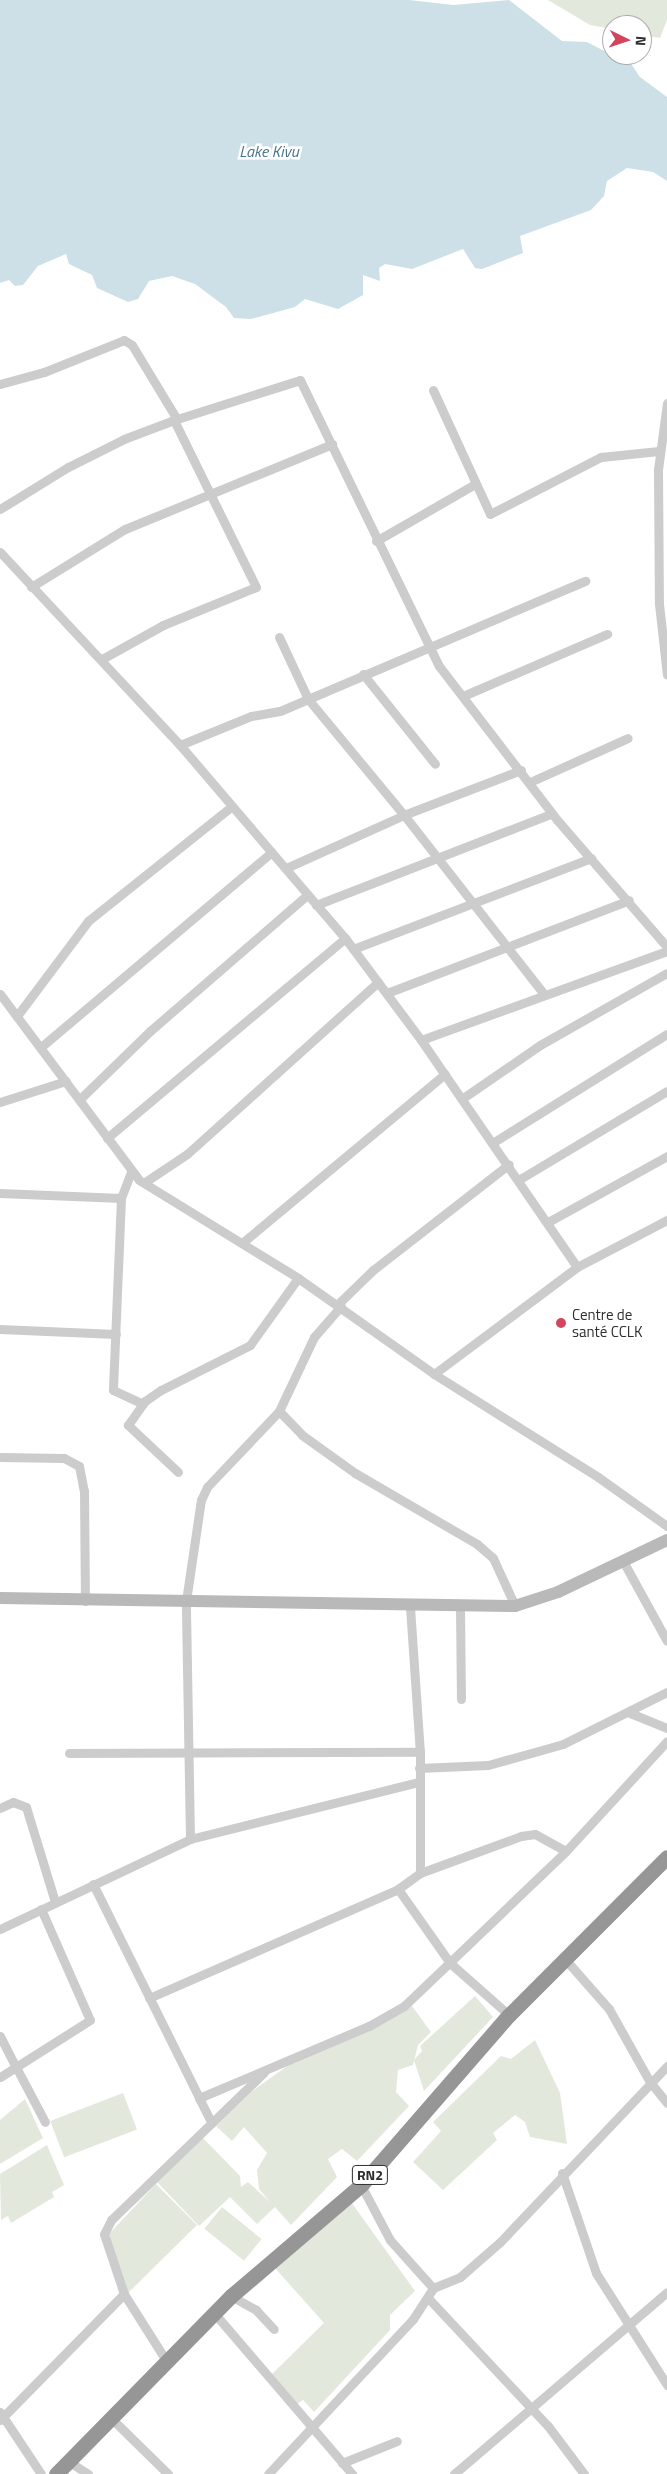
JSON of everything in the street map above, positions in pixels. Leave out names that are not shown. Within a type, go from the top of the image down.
[{"type":"highway","name":"RN2","points":[[56,2474],[231,2296],[361,2185],[509,2015],[667,1857]]},
{"type":"street","points":[[0,384],[44,372],[124,340],[132,344],[175,412],[174,420],[213,494],[256,587],[163,625],[102,660]]},
{"type":"street","points":[[0,509],[116,443],[174,420],[300,380],[332,444],[376,541],[430,648],[463,696],[530,782],[551,814],[629,900],[667,947]]},
{"type":"street","points":[[433,390],[488,512],[496,514],[601,457],[659,451]]},
{"type":"street","points":[[667,403],[659,451],[659,604],[667,675]]},
{"type":"street","points":[[31,587],[114,535],[332,444]]},
{"type":"street","points":[[376,541],[475,484]]},
{"type":"street","points":[[2,558],[102,660],[180,745],[345,938],[463,1098],[520,1179],[577,1266]]},
{"type":"street","points":[[180,745],[308,699],[584,581]]},
{"type":"street","points":[[463,696],[607,634]]},
{"type":"street","points":[[279,637],[308,699],[510,946],[544,994]]},
{"type":"street","points":[[363,674],[435,764]]},
{"type":"street","points":[[530,782],[628,738]]},
{"type":"street","points":[[286,868],[404,815],[521,770]]},
{"type":"street","points":[[17,1016],[88,921],[232,806]]},
{"type":"street","points":[[316,905],[551,814]]},
{"type":"street","points":[[41,1047],[272,852]]},
{"type":"street","points":[[353,949],[591,858]]},
{"type":"street","points":[[80,1099],[307,895]]},
{"type":"street","points":[[387,993],[629,900]]},
{"type":"street","points":[[107,1138],[345,938]]},
{"type":"street","points":[[421,1040],[667,951]]},
{"type":"street","points":[[463,1098],[540,1045],[667,973]]},
{"type":"street","points":[[145,1182],[187,1154],[378,982]]},
{"type":"street","points":[[0,994],[80,1099],[131,1172],[339,1305],[434,1374],[598,1477],[667,1526]]},
{"type":"street","points":[[494,1142],[667,1034]]},
{"type":"street","points":[[242,1243],[445,1074]]},
{"type":"street","points":[[0,1102],[66,1081]]},
{"type":"street","points":[[520,1179],[667,1091]]},
{"type":"street","points":[[548,1222],[667,1156]]},
{"type":"street","points":[[190,1839],[186,1601],[203,1494],[279,1411],[314,1337],[339,1305],[374,1270],[509,1164]]},
{"type":"street","points":[[131,1172],[121,1198],[113,1390],[143,1404]]},
{"type":"street","points":[[0,1193],[121,1198]]},
{"type":"street","points":[[434,1374],[577,1266],[667,1220]]},
{"type":"street","points":[[178,1472],[128,1425],[143,1404],[183,1378],[250,1345],[298,1278]]},
{"type":"street","points":[[0,1329],[116,1334]]},
{"type":"street","points":[[279,1411],[302,1435],[355,1473],[476,1544],[492,1558],[515,1606]]},
{"type":"street","points":[[0,1457],[64,1458],[79,1466],[84,1491],[85,1601]]},
{"type":"street","points":[[0,1598],[460,1608],[515,1606],[623,1561],[667,1540]]},
{"type":"street","points":[[623,1561],[667,1640]]},
{"type":"street","points":[[410,1607],[420,1752],[420,1873]]},
{"type":"street","points":[[460,1608],[461,1699]]},
{"type":"street","points":[[419,1768],[488,1765],[563,1744],[629,1713],[667,1692]]},
{"type":"street","points":[[629,1713],[667,1728]]},
{"type":"street","points":[[199,2098],[404,2006],[566,1851],[667,1741]]},
{"type":"street","points":[[69,1753],[189,1755],[420,1752]]},
{"type":"street","points":[[0,1929],[190,1839],[419,1782]]},
{"type":"street","points":[[0,1808],[20,1802],[26,1807],[55,1902]]},
{"type":"street","points":[[148,1998],[398,1889],[420,1873],[528,1833],[566,1851]]},
{"type":"street","points":[[93,1884],[148,1998],[212,2123]]},
{"type":"street","points":[[398,1889],[450,1963],[509,2015]]},
{"type":"street","points":[[0,2076],[16,2068],[90,2020],[41,1909]]},
{"type":"street","points":[[565,1959],[608,2009],[650,2082],[667,2103]]},
{"type":"street","points":[[0,2036],[46,2122]]},
{"type":"street","points":[[268,2474],[309,2427],[368,2368],[429,2299],[433,2288],[460,2277],[500,2242],[562,2174],[667,2066]]},
{"type":"street","points":[[167,2362],[124,2294],[104,2234],[111,2220],[267,2068]]},
{"type":"street","points":[[562,2174],[596,2273],[628,2328],[667,2385]]},
{"type":"street","points":[[361,2185],[390,2240],[433,2288]]},
{"type":"street","points":[[454,2474],[531,2413],[667,2292]]},
{"type":"street","points":[[41,2474],[1,2416],[124,2294]]},
{"type":"street","points":[[231,2296],[256,2310],[274,2329]]},
{"type":"street","points":[[429,2299],[531,2413],[548,2426],[584,2474]]},
{"type":"street","points":[[215,2314],[309,2427],[352,2474]]},
{"type":"street","points":[[111,2418],[168,2474]]},
{"type":"street","points":[[342,2463],[397,2441]]},
{"type":"street","points":[[68,2461],[88,2474]]},
{"type":"shaded area","points":[[548,0],[667,0],[667,20],[660,38],[652,37],[652,15],[602,15],[602,27],[590,25]]},
{"type":"shaded area","points":[[475,1996],[493,2017],[424,2091],[414,2060],[422,2051],[420,2046]]},
{"type":"shaded area","points":[[412,2006],[431,2032],[418,2045],[413,2065],[398,2070],[396,2092],[409,2106],[357,2161],[342,2149],[328,2159],[337,2177],[291,2225],[275,2207],[257,2224],[230,2197],[199,2226],[157,2182],[202,2137],[240,2176],[241,2187],[248,2182],[270,2202],[259,2189],[257,2170],[267,2153],[244,2127],[232,2141],[216,2126],[251,2092],[293,2062],[377,2027]]},
{"type":"shaded area","points":[[535,2040],[560,2093],[567,2144],[530,2137],[525,2122],[515,2115],[493,2133],[497,2140],[443,2190],[413,2162],[441,2131],[433,2122],[501,2056],[511,2059]]},
{"type":"shaded area","points":[[123,2093],[137,2129],[64,2157],[50,2121]]},
{"type":"shaded area","points":[[25,2099],[43,2138],[0,2164],[0,2120]]},
{"type":"shaded area","points":[[47,2145],[64,2185],[52,2192],[54,2197],[11,2223],[8,2216],[1,2220],[0,2174]]},
{"type":"shaded area","points":[[156,2184],[197,2225],[128,2293],[108,2235]]},
{"type":"shaded area","points":[[346,2195],[415,2291],[390,2315],[390,2330],[314,2412],[303,2400],[297,2404],[271,2375],[324,2323],[275,2268]]},
{"type":"shaded area","points":[[222,2207],[262,2239],[244,2261],[204,2229]]},
{"type":"water","name":"Lake Kivu","points":[[0,0],[409,0],[453,5],[509,0],[562,41],[587,42],[602,50],[602,65],[632,65],[640,77],[667,97],[667,181],[653,172],[627,168],[607,181],[604,196],[591,210],[520,236],[523,253],[482,269],[475,268],[463,249],[412,269],[385,264],[379,268],[380,281],[363,275],[363,295],[338,309],[305,299],[295,307],[251,319],[234,318],[226,307],[195,284],[172,276],[149,281],[138,299],[128,302],[97,288],[92,275],[69,264],[66,254],[38,266],[23,285],[15,286],[9,280],[0,283]]},
{"type":"place","name":"Centre de santé CCLK","points":[[561,1323]]}]
